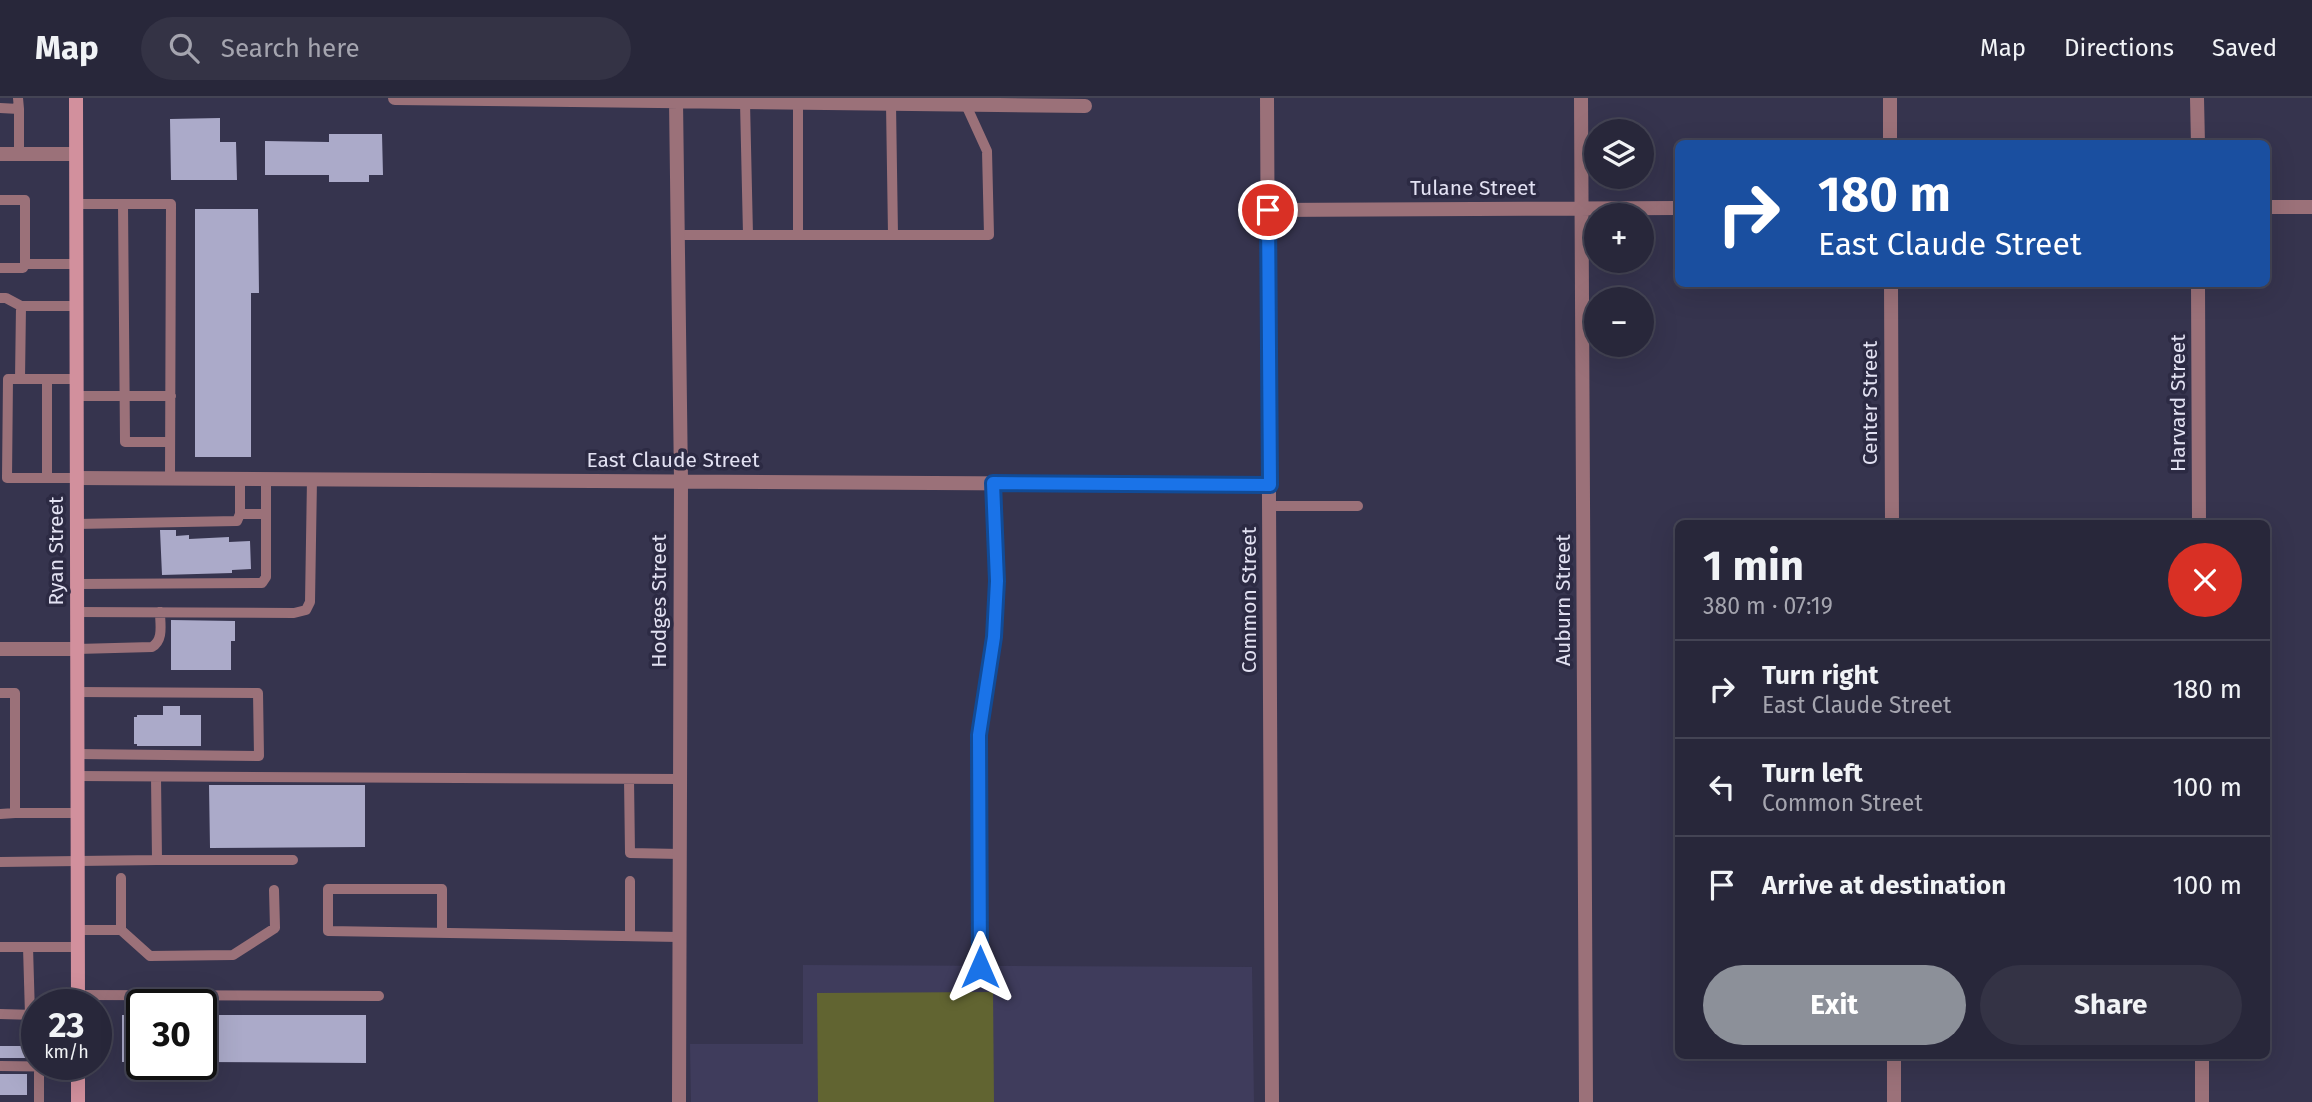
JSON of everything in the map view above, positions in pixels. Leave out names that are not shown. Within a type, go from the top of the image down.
[{"type":"main road","name":"Ryan Street","points":[[76,98],[78,989]]},
{"type":"main road","points":[[78,1080],[78,1102]]},
{"type":"street","points":[[395,98],[1085,106]]},
{"type":"street","name":"Common Street","points":[[1267,98],[1272,1102]]},
{"type":"street","name":"Auburn Street","points":[[1581,98],[1586,1102]]},
{"type":"street","points":[[1889,98],[1890,140]]},
{"type":"street","points":[[2197,98],[2198,140]]},
{"type":"street","name":"Hodges Street","points":[[676,100],[681,481],[679,1102]]},
{"type":"street","points":[[0,154],[76,154]]},
{"type":"street","points":[[2270,207],[2312,207]]},
{"type":"street","name":"Tulane Street","points":[[1268,210],[1675,208]]},
{"type":"street","name":"Center Street","points":[[1891,287],[1892,520]]},
{"type":"street","name":"Harvard Street","points":[[2198,287],[2199,520]]},
{"type":"street","name":"East Claude Street","points":[[76,478],[1270,485]]},
{"type":"street","points":[[980,967],[979,735],[994,637],[997,581],[993,483]]},
{"type":"street","points":[[0,649],[77,649]]},
{"type":"street","points":[[1894,1059],[1895,1102]]},
{"type":"street","points":[[2202,1059],[2202,1102]]},
{"type":"lane","points":[[745,102],[748,235]]},
{"type":"lane","points":[[0,108],[18,103],[19,154]]},
{"type":"lane","points":[[798,103],[798,235]]},
{"type":"lane","points":[[891,104],[894,235]]},
{"type":"lane","points":[[678,236],[989,235],[987,150],[966,105]]},
{"type":"lane","points":[[0,200],[25,200],[25,264],[23,268],[0,268]]},
{"type":"lane","points":[[76,204],[171,204],[170,478]]},
{"type":"lane","points":[[123,204],[125,442],[170,442]]},
{"type":"lane","points":[[25,264],[76,264]]},
{"type":"lane","points":[[0,298],[6,298],[21,306],[76,306]]},
{"type":"lane","points":[[20,379],[21,306]]},
{"type":"lane","points":[[76,379],[8,379],[4,386],[8,407],[7,478],[76,478]]},
{"type":"lane","points":[[47,379],[43,407],[47,477]]},
{"type":"lane","points":[[76,397],[171,396]]},
{"type":"lane","points":[[8,407],[20,407]]},
{"type":"lane","points":[[8,430],[20,430]]},
{"type":"lane","points":[[8,451],[20,451]]},
{"type":"lane","points":[[76,524],[237,521],[240,514],[240,479]]},
{"type":"lane","points":[[77,584],[262,583],[267,577],[267,479]]},
{"type":"lane","points":[[77,612],[294,613],[306,610],[310,601],[312,479]]},
{"type":"lane","points":[[1270,506],[1358,506]]},
{"type":"lane","points":[[240,514],[267,514]]},
{"type":"lane","points":[[77,649],[152,647],[160,638],[159,612]]},
{"type":"lane","points":[[77,692],[258,693],[259,756],[77,754]]},
{"type":"lane","points":[[0,693],[15,693],[15,813]]},
{"type":"lane","points":[[77,776],[680,779]]},
{"type":"lane","points":[[156,777],[157,860]]},
{"type":"lane","points":[[629,779],[630,853],[680,854]]},
{"type":"lane","points":[[0,814],[77,813]]},
{"type":"lane","points":[[0,862],[293,860]]},
{"type":"lane","points":[[121,878],[121,930]]},
{"type":"lane","points":[[630,881],[631,934]]},
{"type":"lane","points":[[442,931],[442,889],[328,889],[328,931],[631,934],[679,937]]},
{"type":"lane","points":[[78,930],[121,930],[150,956],[233,956],[275,928],[274,890]]},
{"type":"lane","points":[[0,947],[78,947]]},
{"type":"lane","points":[[28,947],[32,989]]},
{"type":"lane","points":[[112,1000],[379,996]]},
{"type":"lane","points":[[0,1014],[21,1015]]},
{"type":"lane","points":[[0,1066],[21,1066]]},
{"type":"lane","points":[[39,1080],[39,1102]]},
{"type":"shaded area","points":[[803,965],[1252,967],[1254,1102],[691,1102],[690,1044],[803,1044]]},
{"type":"green space","points":[[993,992],[994,1102],[818,1102],[817,993]]},
{"type":"building","points":[[220,118],[220,142],[236,142],[237,180],[171,180],[170,119]]},
{"type":"building","points":[[329,134],[382,134],[383,175],[369,175],[369,182],[329,182],[329,175],[265,175],[265,141],[329,142]]},
{"type":"building","points":[[195,209],[258,209],[259,293],[251,293],[251,457],[195,457]]},
{"type":"building","points":[[160,530],[176,530],[176,536],[189,535],[189,539],[229,537],[229,542],[250,541],[251,569],[232,570],[232,573],[162,575]]},
{"type":"building","points":[[171,620],[235,621],[235,641],[231,641],[231,670],[171,670]]},
{"type":"building","points":[[163,706],[180,706],[180,715],[201,715],[201,746],[134,744],[134,717],[163,715]]},
{"type":"building","points":[[209,785],[365,785],[365,847],[210,848]]},
{"type":"building","points":[[122,1015],[126,1015],[126,1062],[122,1062]]},
{"type":"building","points":[[217,1015],[366,1015],[366,1063],[217,1062]]},
{"type":"building","points":[[0,1046],[21,1046],[21,1058],[0,1058]]},
{"type":"building","points":[[0,1074],[21,1074],[21,1080],[27,1080],[27,1095],[0,1095]]},
{"type":"route","points":[[980,967],[979,735],[994,637],[997,581],[993,483],[1270,485],[1268,210]]}]
